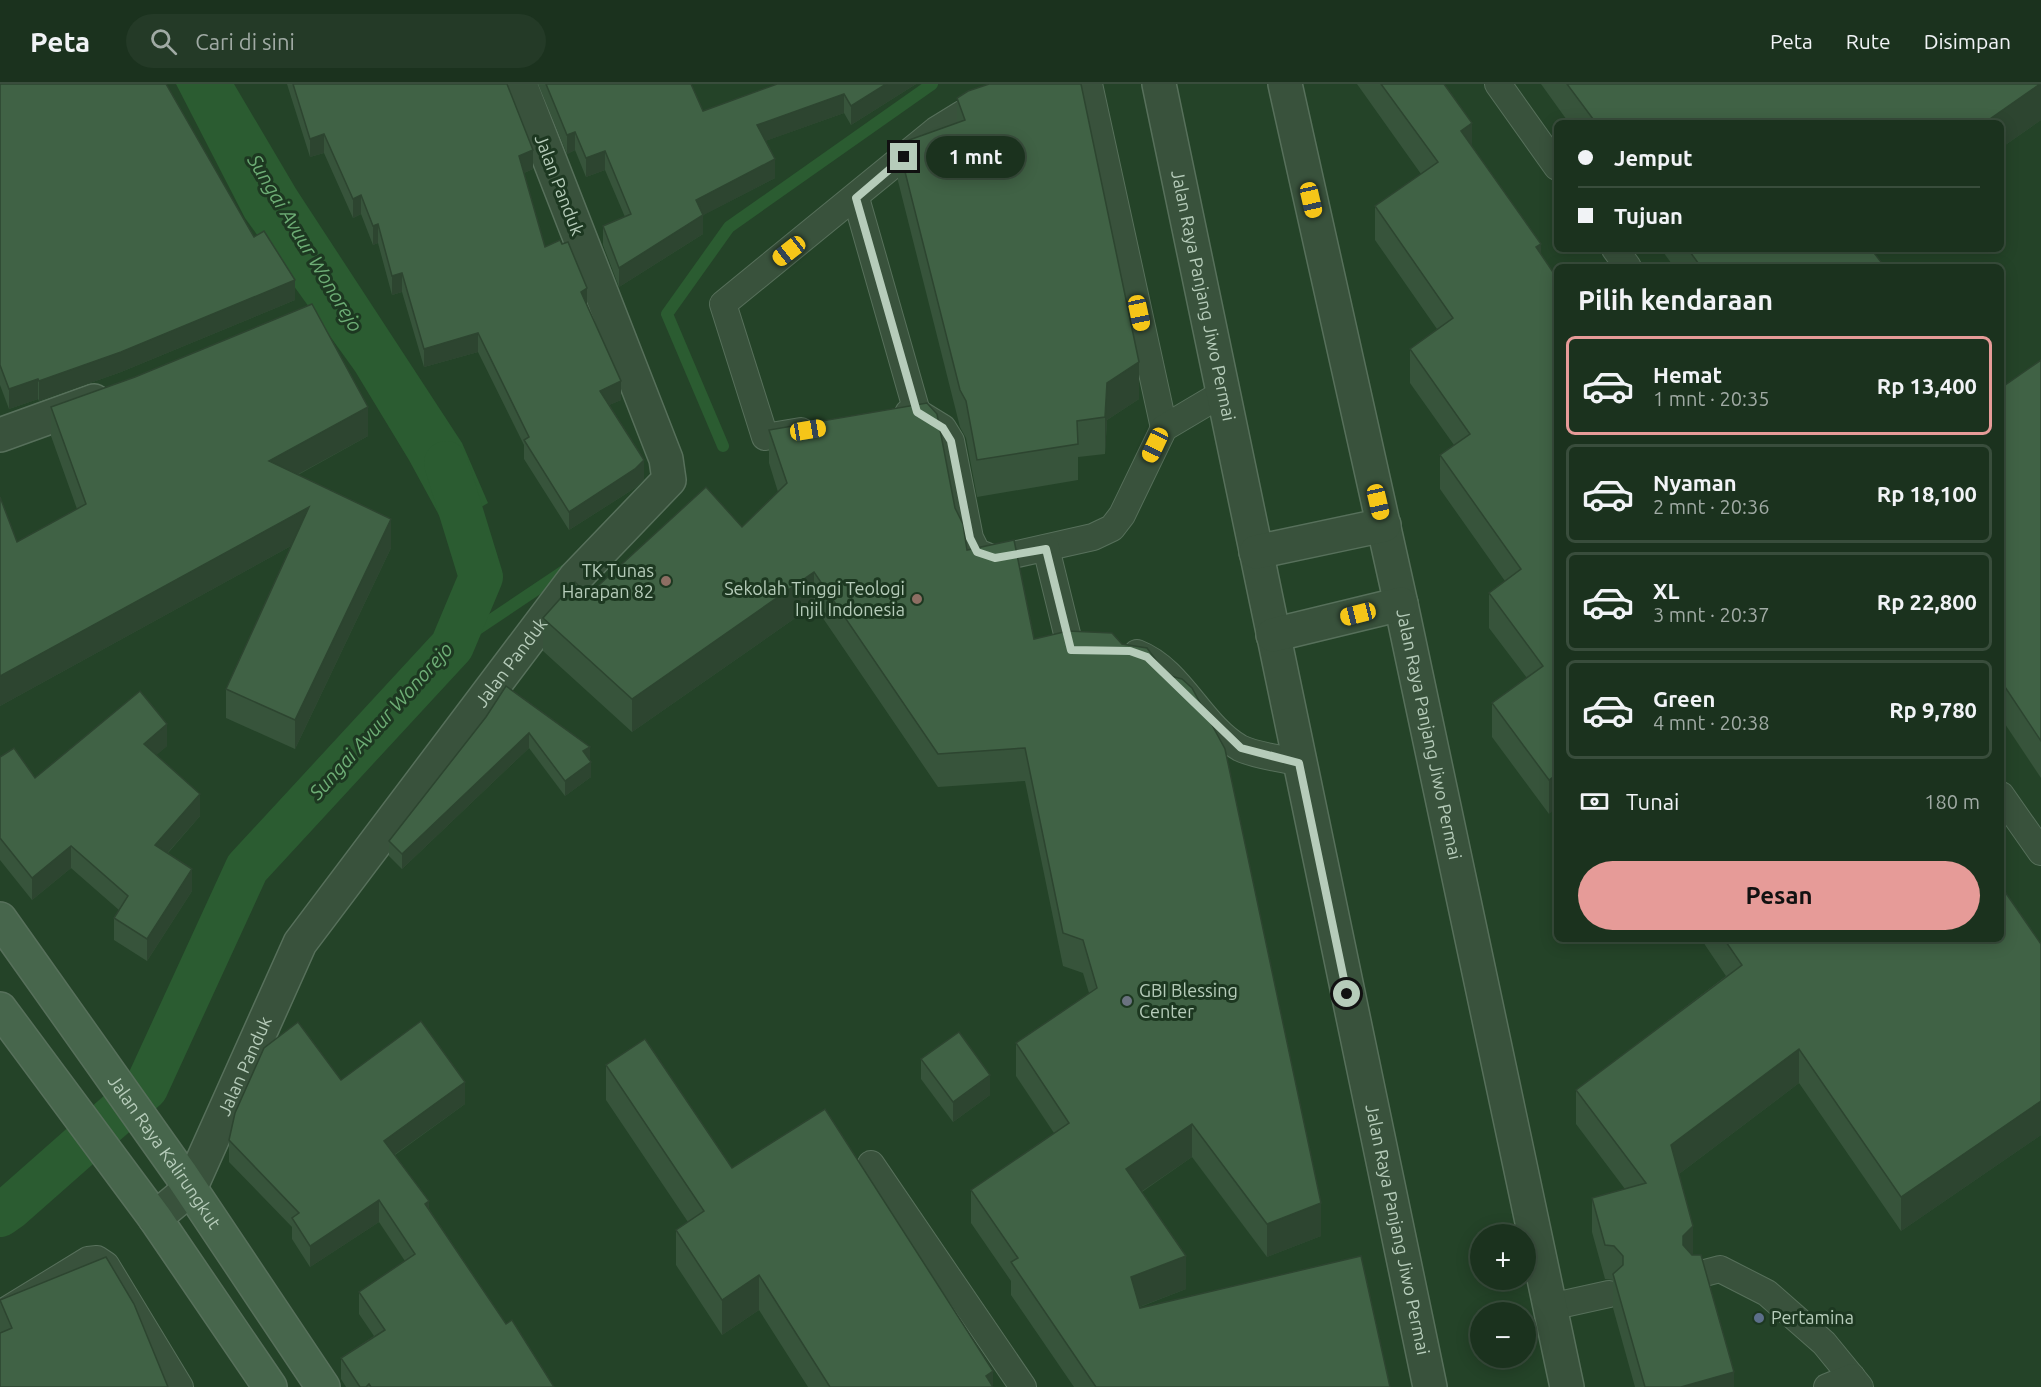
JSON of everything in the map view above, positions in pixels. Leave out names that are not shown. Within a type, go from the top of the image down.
[{"type":"main road","name":"Jalan Raya Kalirungkut","points":[[0,919],[185,1181],[322,1387]]},
{"type":"main road","points":[[0,1008],[57,1089],[148,1210],[270,1387]]},
{"type":"street","name":"Jalan Panduk","points":[[148,1210],[185,1181],[300,943],[413,796],[574,578],[669,480],[666,459],[520,84]]},
{"type":"street","name":"Jalan Raya Panjang Jiwo Permai","points":[[1160,84],[1430,1387]]},
{"type":"street","name":"Jalan Raya Panjang Jiwo Permai","points":[[1285,84],[1384,525],[1567,1387]]},
{"type":"street","points":[[0,435],[128,389]]},
{"type":"street","points":[[1256,552],[1384,525]]},
{"type":"street","points":[[1273,635],[1401,604]]},
{"type":"lane","points":[[1089,84],[1164,428]]},
{"type":"lane","points":[[1498,84],[1554,163]]},
{"type":"lane","points":[[823,427],[765,437],[723,304],[856,198],[936,130],[962,114],[1015,97]]},
{"type":"lane","points":[[856,198],[917,412]]},
{"type":"lane","points":[[882,418],[917,412],[943,428],[951,441],[970,538],[977,552],[995,558],[1046,549],[1093,537],[1112,528],[1122,515],[1164,428],[1223,393]]},
{"type":"lane","points":[[1046,549],[1071,650],[1130,651],[1147,657],[1160,667],[1224,735],[1241,748],[1299,763]]},
{"type":"lane","points":[[2004,799],[2041,852]]},
{"type":"lane","points":[[871,1164],[1023,1387]]},
{"type":"lane","points":[[0,1314],[88,1260],[97,1259],[105,1265],[180,1387]]},
{"type":"lane","points":[[1697,1275],[1720,1269],[1767,1293],[1824,1343],[1856,1382],[1827,1387]]},
{"type":"lane","points":[[1550,1306],[1609,1294]]},
{"type":"water","points":[[176,84],[234,84],[296,189],[462,443],[488,503],[446,528],[409,460],[355,371],[245,218]]},
{"type":"building","points":[[0,84],[166,84],[254,237],[264,231],[295,280],[121,352],[39,381],[38,379],[9,389],[0,365]]},
{"type":"building","points":[[293,84],[507,84],[533,150],[519,156],[545,247],[560,240],[562,244],[568,242],[587,288],[581,292],[621,381],[600,391],[644,460],[635,469],[569,512],[524,440],[529,437],[478,333],[424,349],[402,273],[392,276],[378,224],[373,226],[361,195],[353,199],[324,134],[310,139]]},
{"type":"building","points":[[546,84],[691,84],[703,111],[777,84],[886,84],[851,106],[844,94],[757,125],[775,159],[696,200],[703,215],[619,268],[603,226],[631,214],[605,151],[586,158],[575,132],[567,135]]},
{"type":"building","points":[[989,84],[1081,84],[1139,362],[1107,383],[1105,417],[1077,421],[1078,444],[977,460],[966,401],[960,390],[898,144],[965,120],[957,98],[968,91]]},
{"type":"building","points":[[1381,84],[1444,84],[1472,123],[1461,131],[1541,244],[1536,247],[1554,274],[1554,776],[1549,780],[1492,703],[1543,666],[1489,593],[1521,569],[1440,455],[1470,434],[1410,349],[1453,318],[1375,206],[1438,162]]},
{"type":"building","points":[[1567,84],[2040,84],[1988,120],[1594,120]]},
{"type":"building","points":[[1690,252],[1873,252],[1883,264],[1699,264]]},
{"type":"building","points":[[312,304],[368,407],[269,461],[391,519],[295,720],[226,689],[309,507],[0,676],[0,497],[17,542],[86,504],[51,407],[135,377]]},
{"type":"building","points":[[2041,360],[2041,741],[2004,686],[2004,386]]},
{"type":"building","points":[[927,403],[937,414],[955,508],[963,524],[967,550],[1014,540],[1034,639],[1068,631],[1112,633],[1122,644],[1147,648],[1167,675],[1182,679],[1192,688],[1225,749],[1321,1203],[1267,1224],[1192,1124],[1126,1169],[1186,1256],[1131,1277],[1140,1308],[1361,1256],[1390,1387],[1096,1387],[1011,1262],[1018,1258],[971,1190],[1069,1123],[1016,1043],[1097,988],[1083,940],[1063,933],[1025,748],[938,754],[814,572],[632,699],[543,618],[575,582],[588,595],[706,487],[742,527],[787,483],[769,430]]},
{"type":"building","points":[[506,686],[590,747],[583,751],[591,762],[565,781],[529,733],[402,854],[389,841],[486,717]]},
{"type":"building","points":[[140,691],[167,724],[144,744],[200,794],[155,845],[192,869],[147,939],[114,918],[128,896],[71,846],[32,878],[0,838],[0,757],[14,748],[35,778]]},
{"type":"building","points":[[2004,890],[2041,944],[2041,1101],[1901,1197],[1799,1049],[1671,1145],[1693,1226],[1683,1236],[1683,1245],[1692,1255],[1701,1255],[1734,1372],[1681,1387],[1645,1387],[1613,1274],[1623,1265],[1623,1256],[1614,1246],[1605,1245],[1592,1198],[1646,1183],[1576,1090],[1742,965],[1726,942],[2004,942]]},
{"type":"building","points":[[421,1021],[465,1082],[384,1141],[429,1201],[425,1204],[506,1324],[512,1320],[554,1387],[371,1387],[369,1384],[366,1387],[360,1387],[341,1358],[385,1330],[359,1292],[415,1254],[379,1200],[310,1246],[292,1218],[299,1213],[229,1140],[235,1113],[264,1048],[298,1022],[341,1080]]},
{"type":"building","points":[[959,1032],[990,1075],[953,1102],[921,1059]]},
{"type":"building","points":[[645,1039],[732,1168],[825,1109],[993,1371],[986,1376],[993,1387],[830,1387],[759,1275],[722,1300],[676,1230],[704,1211],[606,1065]]},
{"type":"building","points":[[106,1257],[134,1304],[168,1387],[0,1387],[0,1333],[12,1328],[0,1300]]},
{"type":"waterway","points":[[723,446],[667,314],[729,227],[932,84]]},
{"type":"waterway","name":"Sungai Avuur Wonorejo","points":[[0,1215],[146,1088],[247,868],[452,646],[481,577],[446,463]]},
{"type":"waterway","points":[[452,646],[567,569]]},
{"type":"place","name":"TK Tunas Harapan 82","points":[[666,581]]},
{"type":"place","name":"Sekolah Tinggi Teologi Injil Indonesia","points":[[917,599]]},
{"type":"place","name":"GBI Blessing Center","points":[[1127,1001]]},
{"type":"place","name":"Pertamina","points":[[1759,1318]]},
{"type":"route","points":[[904,157],[856,198],[917,412],[943,428],[951,441],[970,538],[977,552],[995,558],[1046,549],[1071,650],[1130,651],[1147,657],[1160,667],[1224,735],[1241,748],[1299,763],[1347,994]]}]
